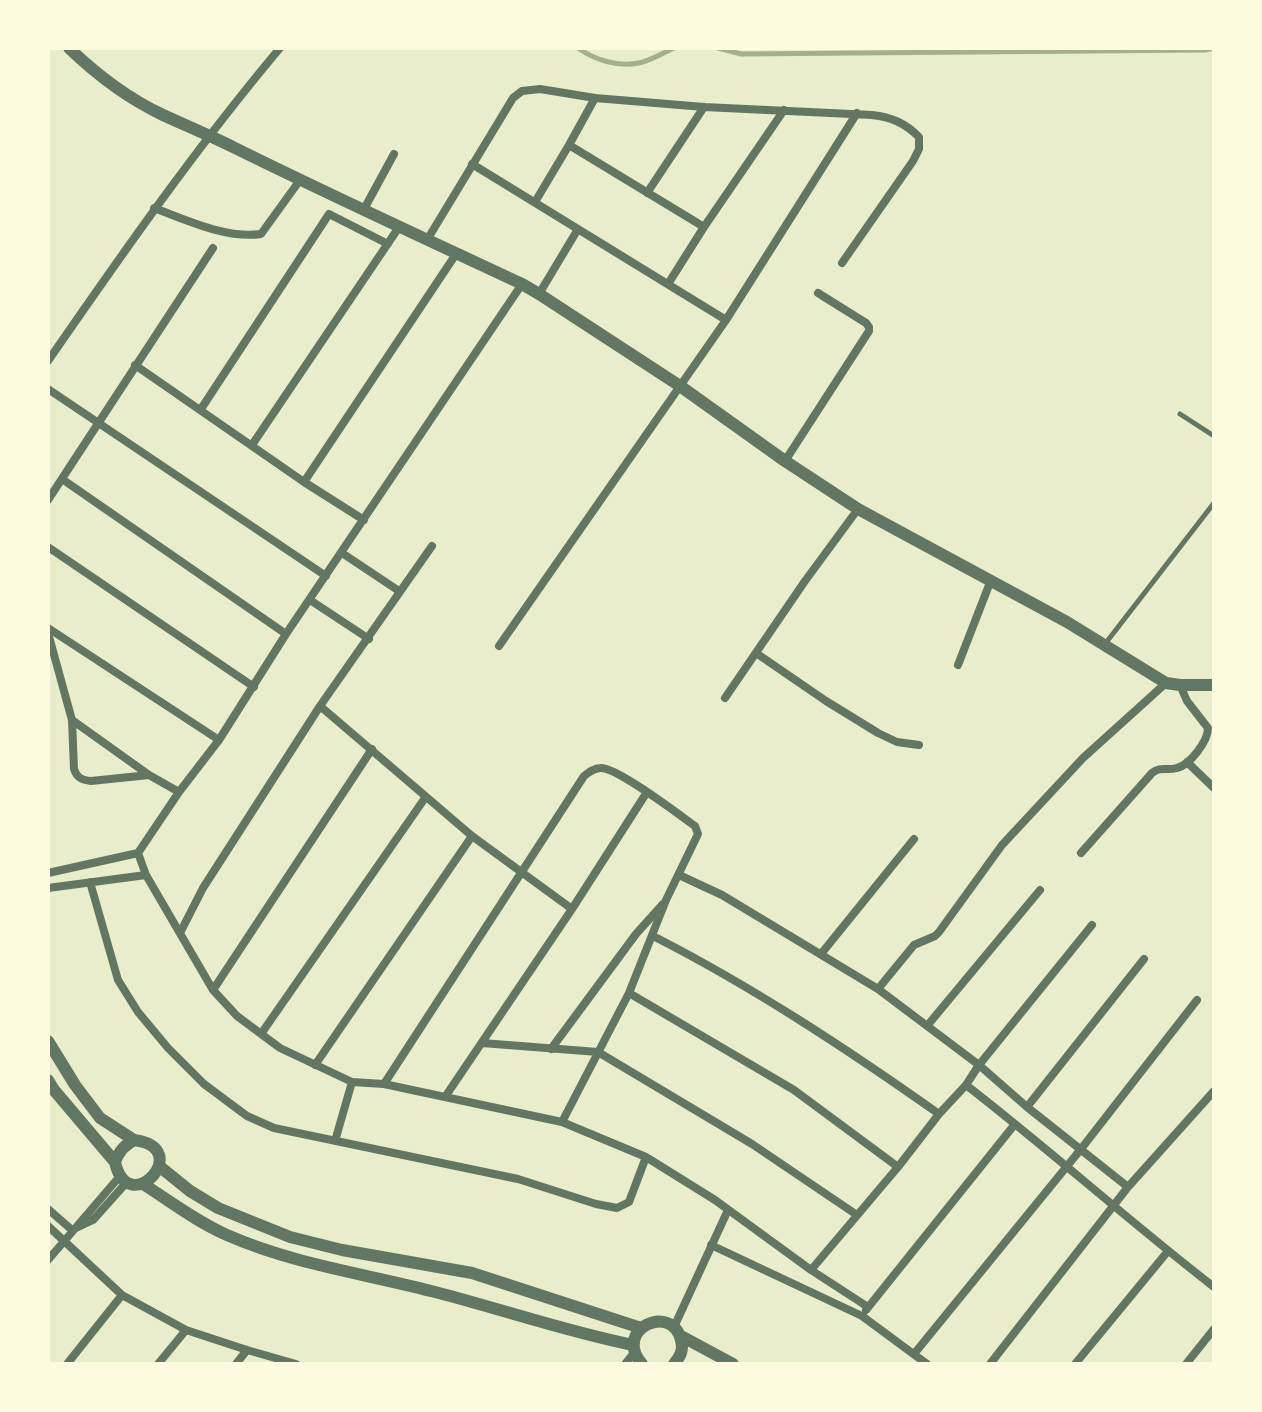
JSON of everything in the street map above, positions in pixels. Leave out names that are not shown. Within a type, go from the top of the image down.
[{"type":"street","points":[[69,48],[110,84],[161,114],[522,284],[680,386],[858,509],[991,580],[1166,683],[1214,685]]},
{"type":"street","points":[[48,361],[154,208],[209,134],[280,48]]},
{"type":"street","points":[[427,240],[513,98],[522,91],[540,89],[595,98],[704,107],[857,113],[901,122],[919,137],[919,149],[842,263]]},
{"type":"street","points":[[535,202],[595,98]]},
{"type":"street","points":[[647,193],[704,107]]},
{"type":"street","points":[[668,284],[784,110]]},
{"type":"street","points":[[499,646],[726,320],[857,113]]},
{"type":"street","points":[[569,145],[704,227]]},
{"type":"street","points":[[363,211],[394,154]]},
{"type":"street","points":[[472,164],[726,320]]},
{"type":"street","points":[[154,208],[194,223],[248,236],[261,234],[300,180]]},
{"type":"street","points":[[201,409],[329,214],[388,244]]},
{"type":"street","points":[[252,445],[399,227]]},
{"type":"street","points":[[539,294],[578,229]]},
{"type":"street","points":[[48,500],[213,248]]},
{"type":"street","points":[[304,482],[456,254]]},
{"type":"street","points":[[48,873],[138,853],[219,740],[286,634],[522,284]]},
{"type":"street","points":[[785,461],[869,331],[866,323],[818,293]]},
{"type":"street","points":[[135,365],[364,520]]},
{"type":"street","points":[[48,389],[326,576]]},
{"type":"street","points":[[62,479],[286,634]]},
{"type":"street","points":[[725,698],[858,509]]},
{"type":"street","points":[[180,933],[203,888],[320,706],[432,546]]},
{"type":"street","points":[[48,547],[254,687]]},
{"type":"street","points":[[342,553],[399,591]]},
{"type":"street","points":[[958,665],[991,580]]},
{"type":"street","points":[[310,600],[369,639]]},
{"type":"street","points":[[48,631],[219,740]]},
{"type":"street","points":[[48,631],[72,720],[74,769],[79,778],[91,781],[149,775]]},
{"type":"street","points":[[756,653],[878,733],[897,742],[919,745]]},
{"type":"street","points":[[878,989],[914,945],[939,932],[1002,845],[1083,758],[1166,683]]},
{"type":"street","points":[[1081,853],[1152,773],[1162,768],[1177,768],[1203,745],[1209,732],[1187,701],[1180,685]]},
{"type":"street","points":[[320,706],[472,836],[572,909]]},
{"type":"street","points":[[72,720],[149,775],[179,792]]},
{"type":"street","points":[[213,990],[372,749]]},
{"type":"street","points":[[1187,762],[1214,788]]},
{"type":"street","points":[[384,1084],[584,776],[593,769],[603,767],[647,792],[695,826],[698,834],[666,900],[629,993],[562,1122]]},
{"type":"street","points":[[445,1097],[647,792]]},
{"type":"street","points":[[261,1034],[425,798]]},
{"type":"street","points":[[315,1065],[472,836]]},
{"type":"street","points":[[821,954],[914,839]]},
{"type":"street","points":[[138,853],[146,875],[213,990],[237,1016],[280,1048],[352,1082],[384,1084],[562,1122],[646,1157],[868,1307]]},
{"type":"street","points":[[48,888],[146,875]]},
{"type":"street","points":[[679,875],[722,895],[878,989],[979,1065],[1128,1187]]},
{"type":"street","points":[[90,882],[118,980],[138,1012],[204,1084],[247,1116],[274,1128],[518,1179],[617,1208],[629,1202],[646,1157]]},
{"type":"street","points":[[927,1026],[1040,890]]},
{"type":"street","points":[[551,1049],[636,934],[666,900]]},
{"type":"street","points":[[811,1270],[966,1085],[1092,925]]},
{"type":"street","points":[[653,936],[812,1028],[939,1114]]},
{"type":"street","points":[[1027,1107],[1144,959]]},
{"type":"street","points":[[629,993],[794,1090],[898,1167]]},
{"type":"street","points":[[914,1354],[1081,1149],[1197,1000]]},
{"type":"street","points":[[48,1041],[100,1118],[155,1150],[159,1166],[151,1180],[135,1184],[123,1179],[115,1162],[48,1080]]},
{"type":"street","points":[[482,1043],[598,1052],[752,1144],[857,1215]]},
{"type":"street","points":[[335,1141],[352,1082]]},
{"type":"street","points":[[966,1085],[1214,1287]]},
{"type":"street","points":[[990,1364],[1128,1187],[1214,1091]]},
{"type":"street","points":[[862,1316],[1015,1124]]},
{"type":"street","points":[[115,1162],[125,1145],[134,1140]]},
{"type":"street","points":[[159,1166],[218,1208],[290,1237],[342,1250],[472,1273],[641,1328]]},
{"type":"street","points":[[48,1260],[72,1230],[93,1220],[123,1179]]},
{"type":"street","points":[[143,1184],[227,1235],[323,1268],[435,1292],[634,1349],[642,1364]]},
{"type":"street","points":[[48,1209],[72,1230]]},
{"type":"street","points":[[681,1362],[683,1347],[677,1332],[728,1210]]},
{"type":"street","points":[[48,1226],[122,1295],[186,1330],[296,1364]]},
{"type":"street","points":[[285,1255],[290,1237]]},
{"type":"street","points":[[711,1245],[862,1316],[927,1364]]},
{"type":"street","points":[[1075,1364],[1168,1251]]},
{"type":"street","points":[[67,1364],[122,1295]]},
{"type":"street","points":[[625,1364],[634,1349],[637,1333],[654,1321],[664,1322],[733,1364]]},
{"type":"street","points":[[1186,1364],[1214,1329]]},
{"type":"street","points":[[158,1364],[186,1330]]},
{"type":"street","points":[[236,1364],[247,1350]]},
{"type":"lane","points":[[1180,414],[1214,436]]},
{"type":"lane","points":[[1105,645],[1214,503]]},
{"type":"waterway","points":[[578,48],[599,59],[623,64],[643,62],[674,48]]},
{"type":"waterway","points":[[718,48],[741,54],[1214,48]]}]
